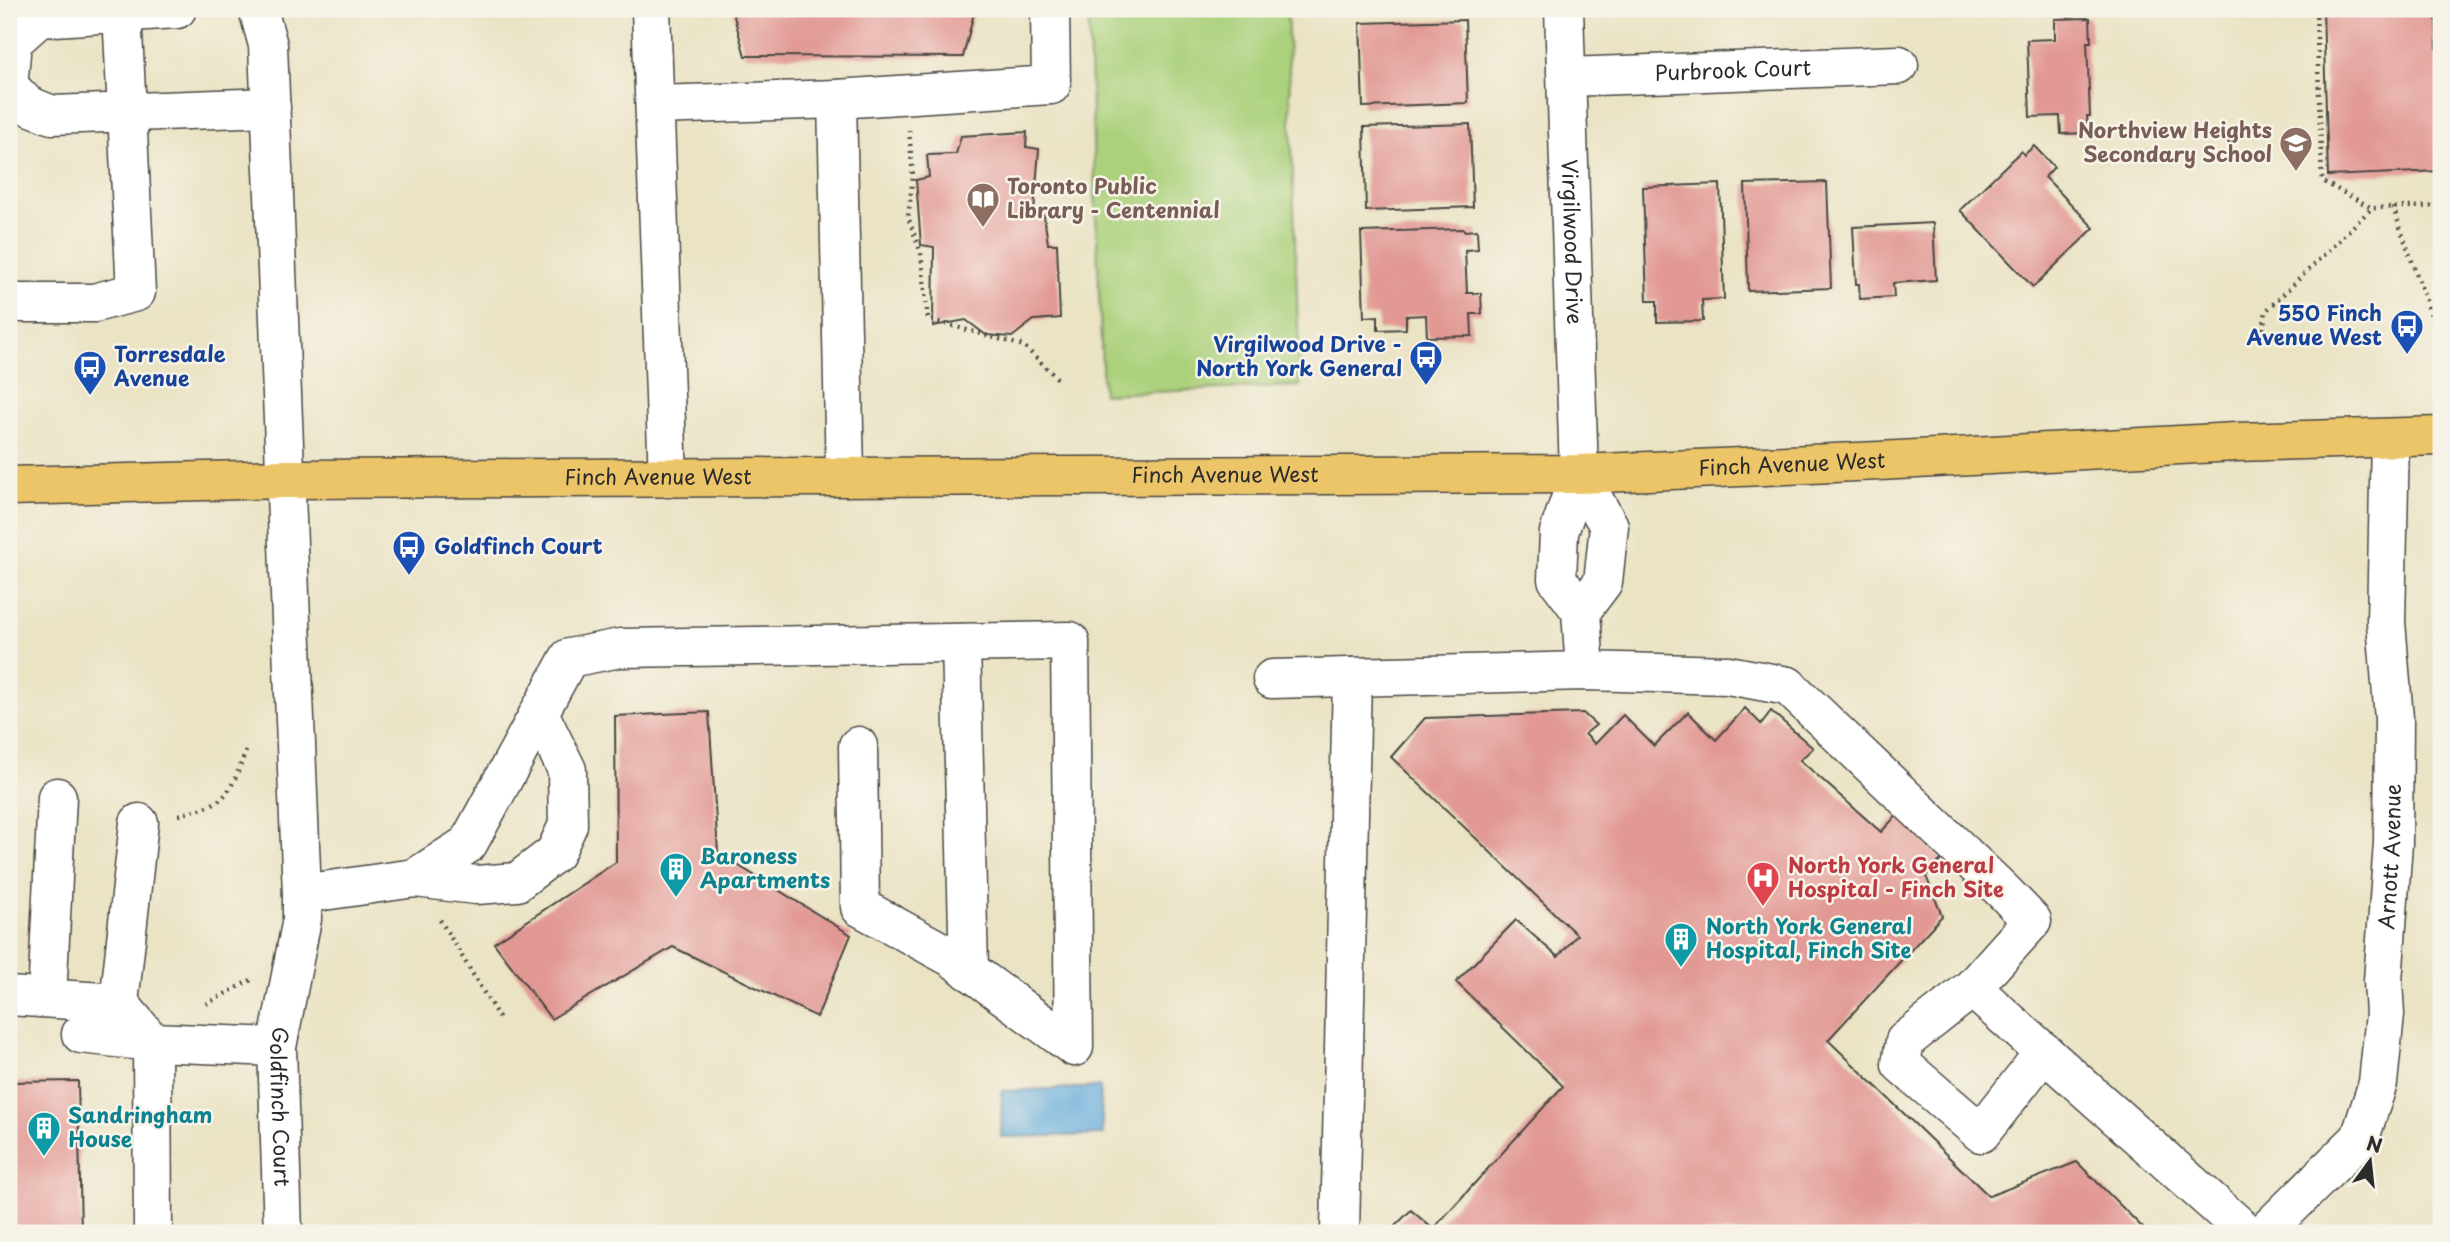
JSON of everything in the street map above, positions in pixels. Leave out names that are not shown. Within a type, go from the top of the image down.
[{"type":"main road","name":"Finch Avenue West","points":[[9,486],[285,479],[1578,474],[2236,442],[2441,436]]},
{"type":"street","points":[[9,76],[12,42],[39,18],[121,10],[177,9]]},
{"type":"street","points":[[258,9],[268,45],[285,479]]},
{"type":"street","points":[[651,9],[668,478]]},
{"type":"street","points":[[655,105],[838,99],[1051,85],[1050,9]]},
{"type":"street","name":"Virgilwood Drive","points":[[1564,9],[1578,474],[1559,532],[1558,579],[1581,611],[1585,671]]},
{"type":"street","points":[[9,303],[94,303],[136,292],[121,10]]},
{"type":"street","name":"Purbrook Court","points":[[1567,77],[1899,65]]},
{"type":"street","points":[[9,86],[27,105],[52,114],[127,114],[271,107]]},
{"type":"street","points":[[838,99],[845,477]]},
{"type":"street","name":"Arnott Avenue","points":[[2264,1233],[2360,1138],[2378,1083],[2385,1014],[2383,981],[2393,843],[2393,719],[2386,622],[2390,438]]},
{"type":"street","name":"Goldfinch Court","points":[[283,1233],[277,1046],[302,919],[285,479]]},
{"type":"street","points":[[415,878],[468,844],[569,658],[620,648],[1070,641],[1074,1047],[951,957],[860,907],[858,746]]},
{"type":"street","points":[[961,643],[970,971]]},
{"type":"street","points":[[1272,678],[1585,671],[1728,676],[1788,686],[2032,921],[1972,988],[1905,1041],[1901,1064],[1981,1133],[2044,1052]]},
{"type":"street","points":[[1340,1233],[1352,677]]},
{"type":"street","points":[[302,894],[415,878],[476,885],[517,881],[555,853],[568,825],[567,771],[539,713]]},
{"type":"street","points":[[47,998],[57,797]]},
{"type":"street","points":[[119,1003],[139,823]]},
{"type":"street","points":[[1972,988],[2247,1233]]},
{"type":"street","points":[[9,996],[119,1003],[152,1042],[153,1233]]},
{"type":"street","points":[[81,1034],[152,1042],[277,1046]]},
{"type":"path","points":[[2316,9],[2322,181],[2372,208],[2441,206]]},
{"type":"path","points":[[906,95],[913,177],[908,217],[921,253],[928,318],[1024,346],[1058,379]]},
{"type":"path","points":[[2393,207],[2439,338]]},
{"type":"path","points":[[2261,343],[2266,311],[2372,208]]},
{"type":"path","points":[[179,814],[210,807],[230,792],[246,751]]},
{"type":"path","points":[[415,878],[501,1021]]},
{"type":"path","points":[[205,1004],[252,980]]},
{"type":"green space","points":[[1088,9],[1287,9],[1300,386],[1103,394]]},
{"type":"water","points":[[1100,1087],[1103,1135],[1001,1137],[1002,1091]]},
{"type":"building","points":[[732,9],[975,9],[963,57],[745,56]]},
{"type":"building","points":[[1661,9],[1777,9],[1777,12],[1661,15]]},
{"type":"building","points":[[2323,9],[2436,9],[2437,50],[2441,50],[2440,171],[2328,176]]},
{"type":"building","points":[[2090,18],[2091,42],[2087,42],[2090,116],[2087,116],[2088,133],[2061,134],[2060,116],[2030,117],[2027,40],[2055,39],[2055,19]]},
{"type":"building","points":[[1465,20],[1468,103],[1363,107],[1360,23]]},
{"type":"building","points":[[1470,124],[1473,207],[1366,211],[1364,127]]},
{"type":"building","name":"Toronto Public Library - Centennial","points":[[1027,132],[1026,147],[1039,149],[1034,212],[1044,215],[1048,244],[1057,244],[1060,318],[1034,320],[1012,337],[986,335],[966,320],[933,326],[934,247],[921,245],[916,180],[929,177],[927,155],[956,154],[961,136]]},
{"type":"building","points":[[2034,146],[2054,167],[2045,177],[2094,228],[2033,287],[1960,210],[2021,151],[2024,155]]},
{"type":"building","points":[[1827,182],[1831,288],[1748,291],[1745,184]]},
{"type":"building","points":[[1720,184],[1724,299],[1702,300],[1703,321],[1657,322],[1657,301],[1647,301],[1643,187]]},
{"type":"building","points":[[1933,223],[1936,280],[1893,283],[1894,297],[1860,299],[1859,284],[1856,284],[1853,227]]},
{"type":"building","points":[[1477,230],[1478,249],[1465,250],[1467,293],[1481,293],[1482,314],[1471,314],[1472,336],[1427,337],[1426,315],[1406,316],[1406,329],[1378,330],[1378,316],[1364,317],[1361,232]]},
{"type":"building","name":"North York General Hospital, Finch Site","points":[[1745,708],[1761,724],[1771,711],[1813,748],[1800,760],[1881,832],[1897,815],[1942,859],[1926,876],[1942,916],[1828,1040],[1989,1196],[2077,1162],[2148,1233],[1388,1233],[1411,1210],[1433,1229],[1563,1086],[1456,982],[1516,920],[1558,957],[1577,935],[1391,757],[1425,718],[1583,713],[1596,725],[1585,734],[1595,744],[1623,715],[1654,746],[1688,712],[1716,740]]},
{"type":"building","name":"Baroness Apartments","points":[[709,712],[718,853],[851,935],[817,1017],[673,947],[551,1019],[494,943],[616,862],[615,716]]},
{"type":"building","name":"Sandringham House","points":[[78,1081],[81,1233],[9,1233],[9,1082]]},
{"type":"place","name":"Northview Heights Secondary School","points":[[2296,173]]},
{"type":"place","name":"Toronto Public Library - Centennial","points":[[983,229]]},
{"type":"place","name":"550 Finch Avenue West","points":[[2407,356]]},
{"type":"place","name":"Virgilwood Drive - North York General","points":[[1426,387]]},
{"type":"place","name":"Torresdale Avenue","points":[[90,397]]},
{"type":"place","name":"Goldfinch Court","points":[[409,577]]},
{"type":"place","name":"Baroness Apartments","points":[[676,899]]},
{"type":"place","name":"North York General Hospital - Finch Site","points":[[1763,908]]},
{"type":"place","name":"North York General Hospital, Finch Site","points":[[1681,969]]},
{"type":"place","name":"Sandringham House","points":[[44,1158]]}]
